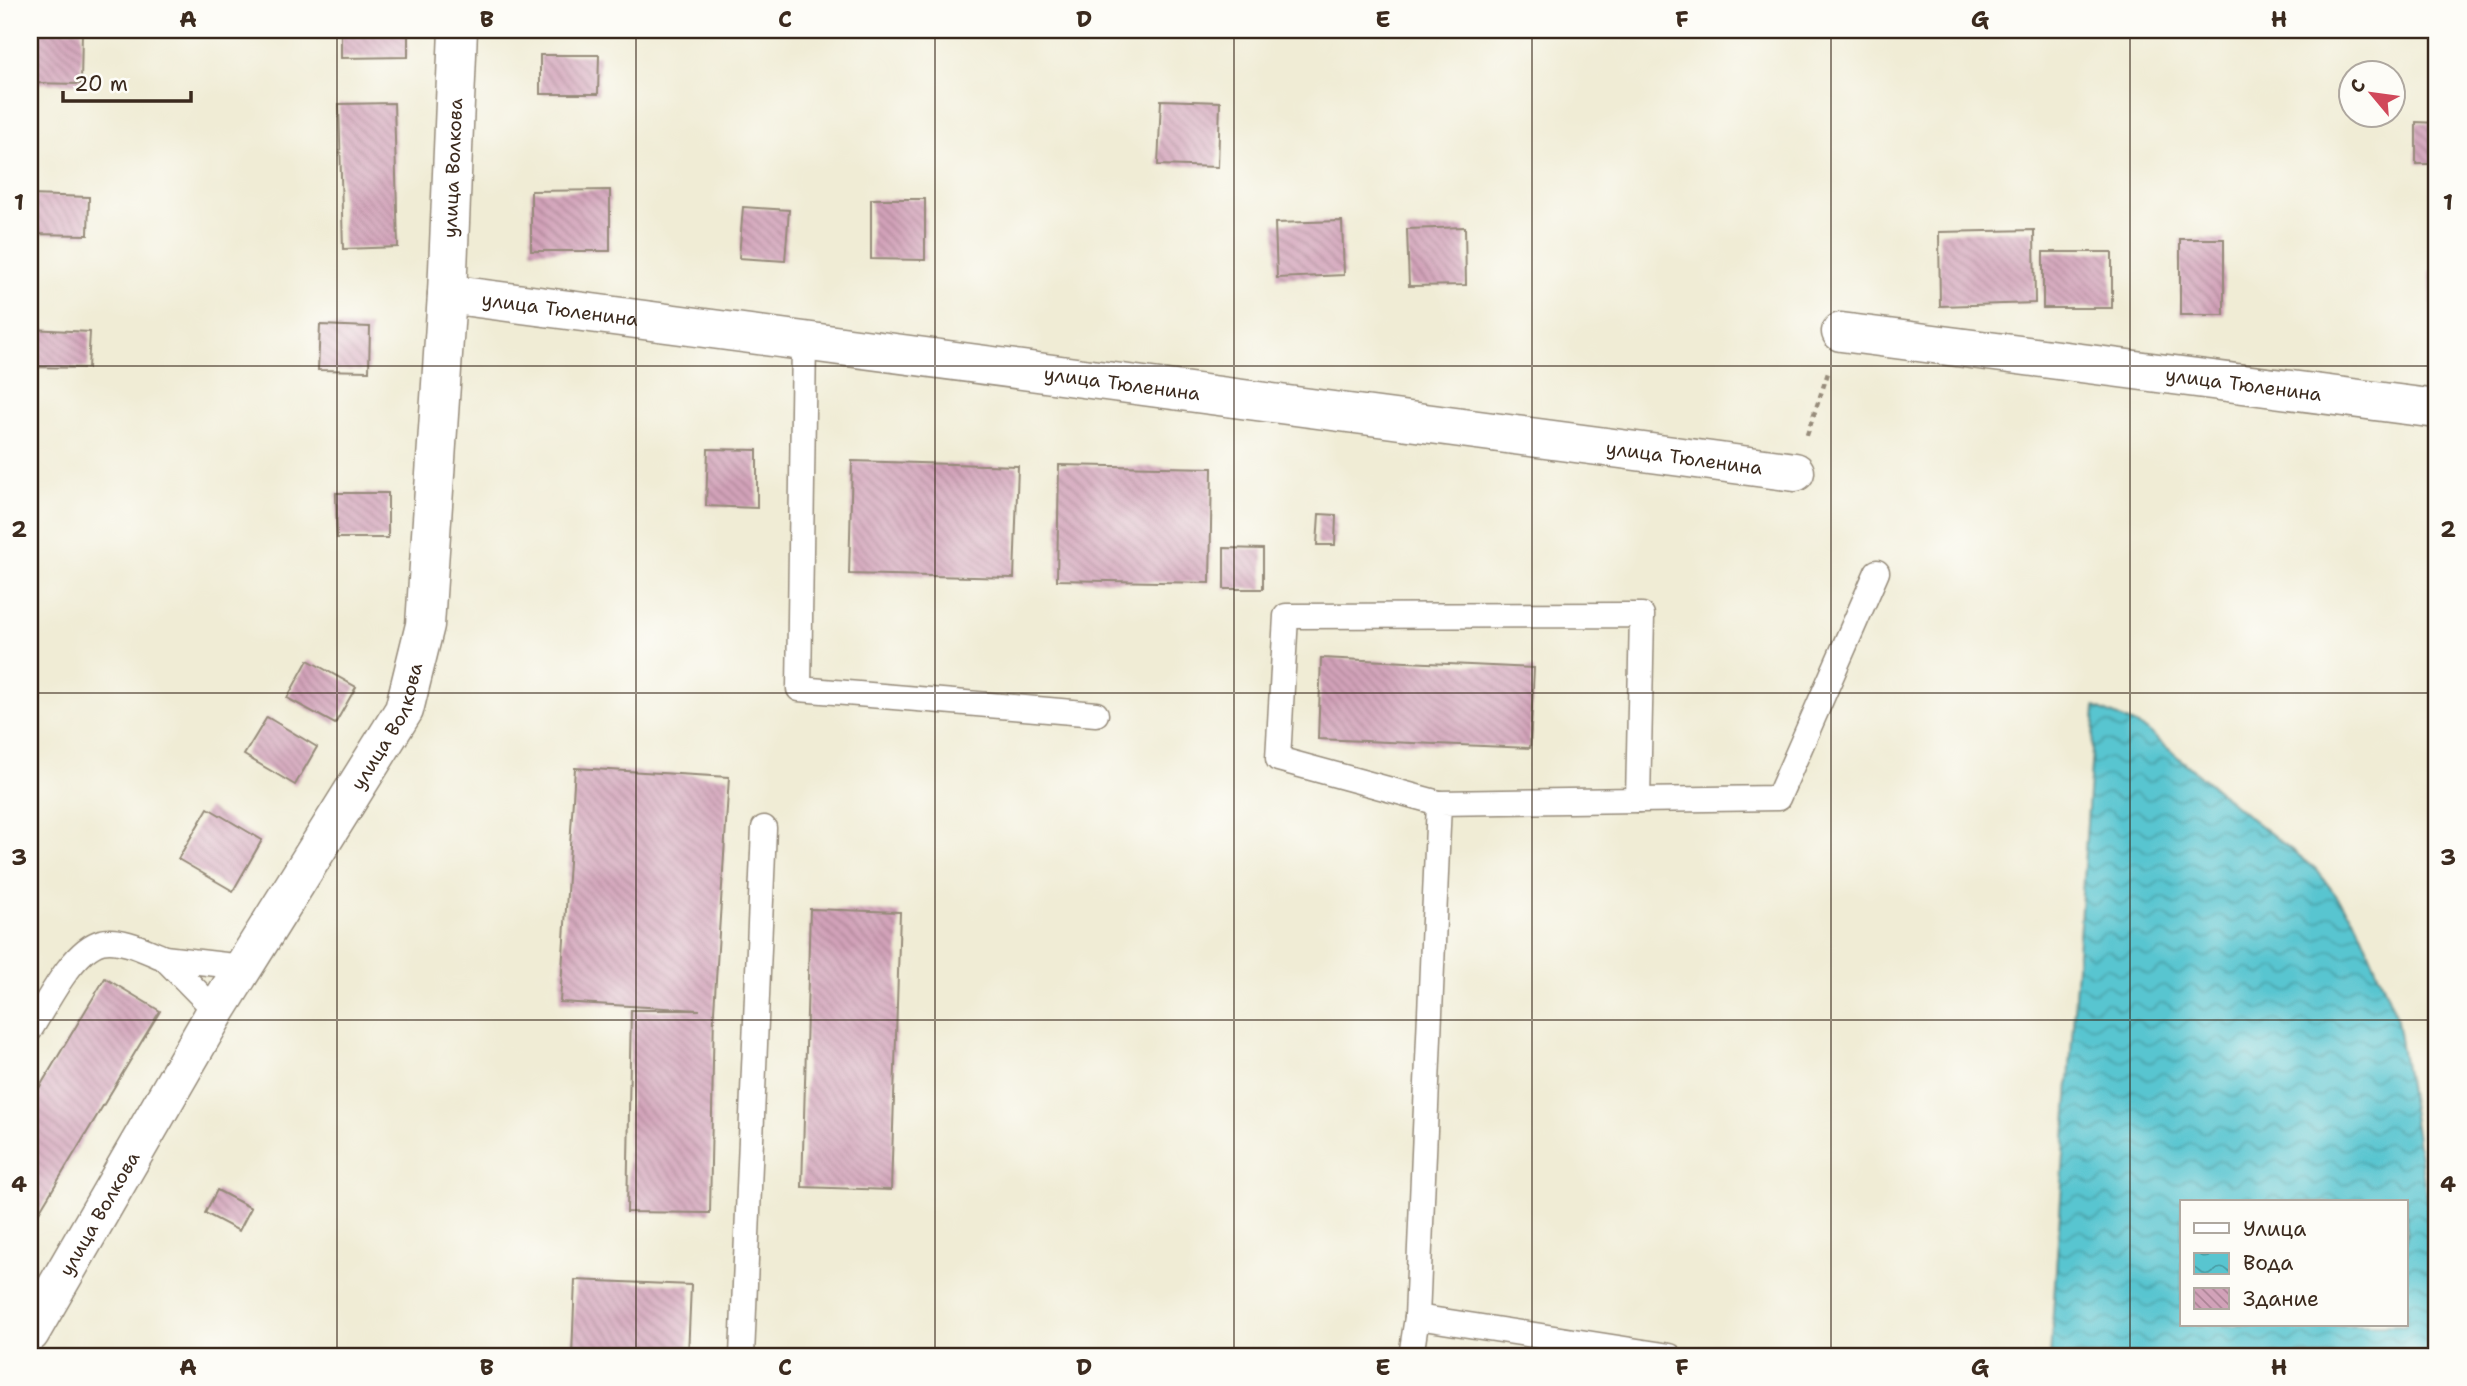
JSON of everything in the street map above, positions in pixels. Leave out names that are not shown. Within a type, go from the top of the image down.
[{"type":"street","name":"улица Волкова","points":[[30,1333],[216,1011],[404,710],[425,625],[447,294],[458,30]]},
{"type":"street","name":"улица Тюленина","points":[[447,294],[1795,472]]},
{"type":"street","name":"улица Тюленина","points":[[1841,332],[2437,409]]},
{"type":"lane","points":[[804,341],[799,689],[1096,714]]},
{"type":"lane","points":[[1638,800],[1642,615],[1286,616],[1278,759],[1439,803],[1778,798],[1877,572]]},
{"type":"lane","points":[[1411,1356],[1418,1317],[1439,803]]},
{"type":"lane","points":[[742,1356],[764,828]]},
{"type":"lane","points":[[30,1030],[74,959],[101,942],[131,944],[164,958],[243,967]]},
{"type":"lane","points":[[164,958],[216,1011]]},
{"type":"lane","points":[[1418,1317],[1670,1356]]},
{"type":"path","points":[[1795,472],[1841,332]]},
{"type":"water","points":[[2095,707],[2145,729],[2244,813],[2316,869],[2357,923],[2396,1015],[2436,1250],[2430,1356],[2050,1356]]},
{"type":"building","points":[[30,30],[82,30],[81,84],[30,83]]},
{"type":"building","points":[[341,30],[408,30],[408,57],[341,58]]},
{"type":"building","points":[[540,55],[599,55],[598,94],[540,94]]},
{"type":"building","points":[[1161,100],[1220,102],[1218,167],[1158,165]]},
{"type":"building","points":[[394,103],[398,247],[343,249],[339,104]]},
{"type":"building","points":[[2416,122],[2437,123],[2437,164],[2416,164]]},
{"type":"building","points":[[610,190],[610,251],[531,251],[531,191]]},
{"type":"building","points":[[30,195],[89,197],[88,235],[30,234]]},
{"type":"building","points":[[871,199],[925,199],[925,260],[871,259]]},
{"type":"building","points":[[743,207],[789,210],[785,261],[739,258]]},
{"type":"building","points":[[1342,221],[1344,275],[1277,278],[1275,223]]},
{"type":"building","points":[[1465,227],[1466,285],[1409,286],[1407,229]]},
{"type":"building","points":[[2034,230],[2035,303],[1940,306],[1939,232]]},
{"type":"building","points":[[2180,239],[2224,239],[2224,315],[2180,315]]},
{"type":"building","points":[[2043,252],[2112,252],[2112,308],[2043,308]]},
{"type":"building","points":[[2430,271],[2437,271],[2437,322],[2432,322]]},
{"type":"building","points":[[320,325],[370,327],[369,371],[318,370]]},
{"type":"building","points":[[30,329],[90,332],[88,368],[30,367]]},
{"type":"building","points":[[708,449],[757,450],[757,508],[706,506]]},
{"type":"building","points":[[852,461],[1018,466],[1014,578],[849,574]]},
{"type":"building","points":[[1059,465],[1212,468],[1210,583],[1057,580]]},
{"type":"building","points":[[336,493],[388,493],[388,538],[337,538]]},
{"type":"building","points":[[1319,514],[1336,515],[1335,545],[1317,545]]},
{"type":"building","points":[[1224,548],[1263,549],[1263,589],[1224,589]]},
{"type":"building","points":[[1321,658],[1534,668],[1530,748],[1318,739]]},
{"type":"building","points":[[308,660],[356,687],[335,724],[287,698]]},
{"type":"building","points":[[267,717],[317,747],[295,785],[244,755]]},
{"type":"building","points":[[575,768],[729,777],[714,1011],[710,1213],[627,1212],[631,1010],[700,1010],[560,1002]]},
{"type":"building","points":[[208,808],[262,840],[233,891],[178,859]]},
{"type":"building","points":[[810,909],[900,912],[891,1190],[802,1187]]},
{"type":"building","points":[[105,978],[160,1011],[30,1227],[30,1103]]},
{"type":"building","points":[[217,1190],[251,1208],[239,1231],[205,1213]]},
{"type":"building","points":[[575,1280],[691,1285],[688,1356],[572,1356]]}]
